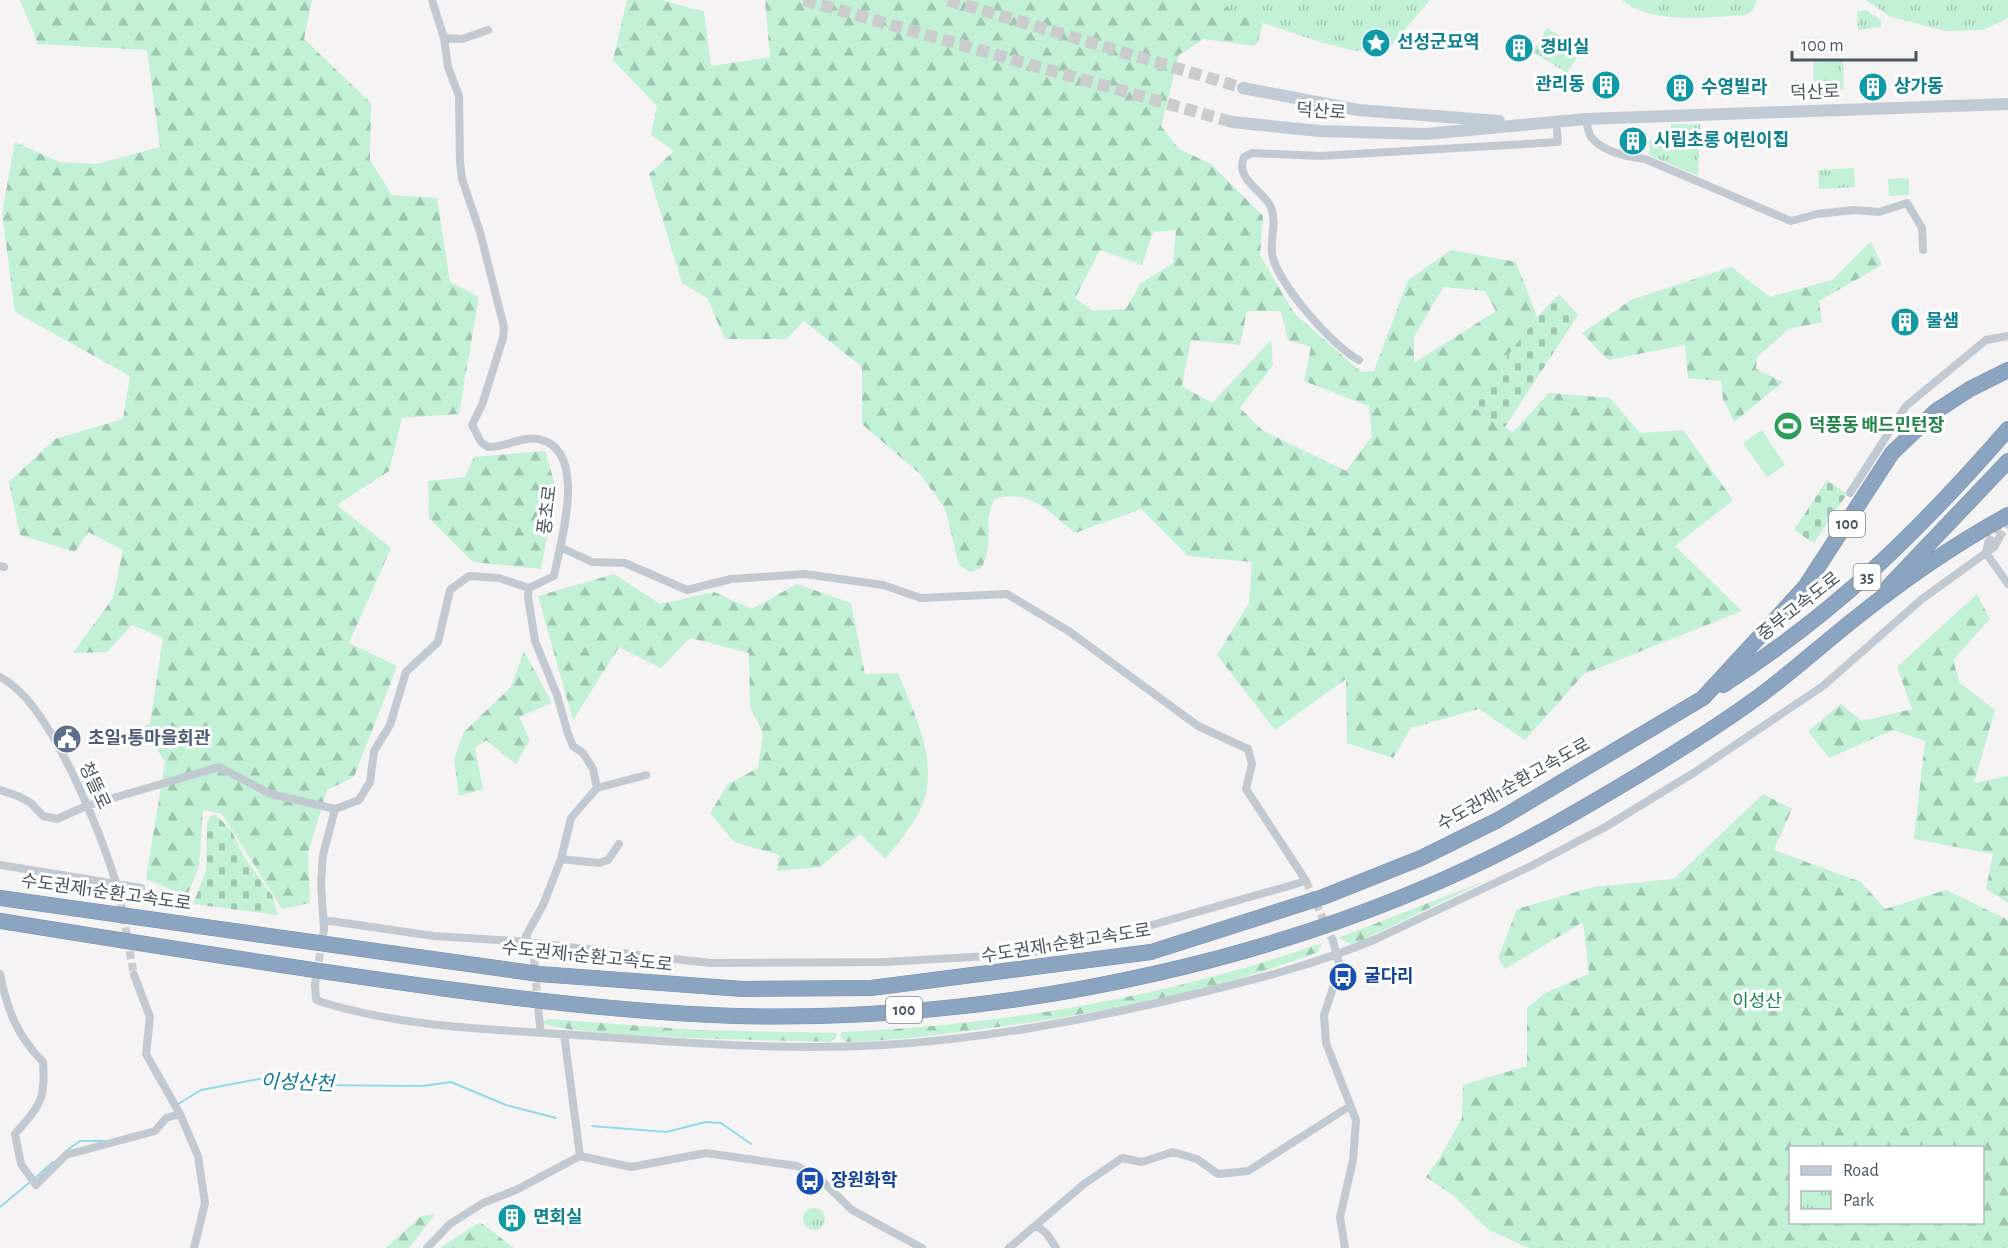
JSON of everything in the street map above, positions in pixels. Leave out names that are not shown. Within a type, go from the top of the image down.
[{"type":"highway","name":"수도권제1순환고속도로","points":[[0,898],[539,974],[642,984],[743,989],[871,988],[969,978],[1151,952],[1323,897],[1421,858],[1498,820],[1702,698],[1805,587],[1892,453],[1936,411],[1970,388],[2008,370]]},
{"type":"highway","name":"중부고속도로","points":[[1702,698],[1772,653],[1854,589],[1911,536],[2008,429]]},
{"type":"highway","name":"35","points":[[1859,615],[1930,545],[2008,461]]},
{"type":"highway","name":"100","points":[[0,921],[372,979],[639,1011],[740,1016],[876,1013],[1028,997],[1166,971],[1333,923],[1443,879],[1551,826],[1667,757],[1749,704],[1859,615],[1985,527],[2008,515]]},
{"type":"main road","name":"덕산로","points":[[1243,88],[1358,110],[1516,123]]},
{"type":"main road","name":"덕산로","points":[[1232,122],[1318,131],[1426,134],[1516,123],[1586,119],[2008,104]]},
{"type":"street","name":"풍초로","points":[[432,0],[444,38],[448,67],[459,96],[459,162],[462,179],[480,232],[504,327],[503,338],[482,405],[472,425],[481,442],[488,447],[529,439],[539,440],[555,448],[567,470],[569,480],[554,576],[529,588]]},
{"type":"street","points":[[444,38],[462,39],[488,30]]},
{"type":"street","points":[[1586,119],[1590,136],[1600,145],[1631,157],[1645,159],[1791,221],[1817,214],[1854,210],[1880,212],[1907,203],[1922,228],[1923,250]]},
{"type":"street","points":[[1359,360],[1344,350],[1298,303],[1272,253],[1274,234],[1270,205],[1247,181],[1242,164],[1244,157],[1252,153],[1320,156],[1558,142],[1556,121]]},
{"type":"street","points":[[1850,493],[1906,406],[1986,340],[2008,336]]},
{"type":"street","points":[[315,985],[316,999],[321,1002],[372,1016],[469,1030],[811,1047],[909,1043],[1104,1015],[1249,980],[1377,939],[1533,865],[1607,826],[1662,793],[1823,686],[1922,599],[1999,538]]},
{"type":"street","points":[[335,809],[323,855],[321,885],[324,925],[529,943],[710,963],[885,962],[1021,954],[1164,924],[1306,881],[1246,789],[1252,764],[1248,750],[1198,726],[1070,632],[1007,594],[921,598],[883,585],[804,574],[731,579],[687,590],[626,563],[592,562],[560,547]]},
{"type":"street","points":[[1987,548],[2008,584]]},
{"type":"street","points":[[0,790],[25,799],[36,811],[51,819],[86,806],[219,767],[271,794],[335,809],[359,800],[370,782],[374,751],[390,725],[406,672],[438,642],[450,590],[469,576],[499,578],[529,588],[528,597],[535,641],[557,694],[573,746],[583,753],[592,769],[597,788]]},
{"type":"street","name":"청뜰로","points":[[0,677],[27,698],[51,735],[107,853],[119,892]]},
{"type":"street","points":[[534,959],[526,936],[543,905],[561,859],[571,818],[597,788],[646,775]]},
{"type":"street","points":[[561,859],[598,863],[608,860],[619,844]]},
{"type":"street","points":[[0,866],[116,882],[141,888]]},
{"type":"street","points":[[1333,941],[1340,967],[1324,1015],[1326,1042],[1356,1120],[1353,1160],[1340,1217],[1345,1248]]},
{"type":"street","points":[[0,974],[13,1024],[28,1047],[44,1062],[45,1089],[34,1111],[15,1134],[21,1164],[36,1185],[66,1155],[155,1131],[166,1118],[180,1114]]},
{"type":"street","points":[[134,975],[150,1017],[146,1054],[180,1114],[198,1156],[205,1203],[194,1248]]},
{"type":"street","points":[[539,1017],[541,1033]]},
{"type":"street","points":[[564,1034],[580,1156]]},
{"type":"street","points":[[1009,1248],[1084,1184],[1122,1158],[1142,1162],[1173,1152],[1197,1159],[1218,1173],[1248,1171],[1350,1106]]},
{"type":"street","points":[[427,1248],[450,1224],[483,1203],[516,1190],[580,1156],[631,1167],[706,1153],[797,1166],[819,1178],[852,1210],[905,1244],[922,1248]]},
{"type":"street","points":[[1036,1225],[1047,1234],[1056,1248]]},
{"type":"green space","points":[[20,0],[312,0],[304,39],[371,103],[370,160],[392,195],[437,198],[450,282],[479,297],[459,414],[402,418],[389,471],[337,505],[391,548],[349,643],[397,666],[354,777],[327,790],[308,853],[310,903],[282,909],[222,814],[203,810],[199,866],[187,896],[146,879],[165,762],[143,726],[150,724],[163,638],[132,625],[107,652],[73,653],[113,598],[123,550],[88,532],[75,552],[20,535],[9,482],[55,439],[123,419],[130,376],[15,312],[2,213],[15,142],[59,162],[97,164],[160,147],[147,50],[38,44]]},
{"type":"green space","points":[[627,0],[662,0],[704,12],[711,66],[770,57],[765,0],[1308,0],[1265,13],[1258,42],[1254,46],[1204,39],[1179,55],[1161,126],[1179,149],[1211,164],[1263,216],[1260,255],[1294,313],[1361,372],[1374,371],[1408,280],[1451,250],[1516,262],[1537,317],[1471,406],[1513,432],[1549,393],[1610,398],[1640,433],[1683,430],[1733,500],[1675,546],[1742,611],[1584,674],[1525,740],[1479,709],[1411,728],[1393,758],[1347,743],[1346,679],[1275,730],[1217,655],[1249,603],[1252,562],[1188,556],[1141,509],[1075,533],[1039,504],[1019,497],[1007,496],[995,499],[989,516],[988,550],[985,559],[981,568],[970,572],[959,565],[945,508],[920,474],[862,424],[862,367],[804,321],[786,339],[725,339],[707,298],[682,283],[649,174],[674,151],[651,135],[657,106],[613,60]],"holes":[[[1176,230],[1173,263],[1140,284],[1126,309],[1093,311],[1075,298],[1100,250],[1142,265],[1153,232]],[[1443,287],[1485,291],[1496,311],[1414,363],[1414,337]],[[1247,311],[1281,311],[1288,340],[1311,347],[1304,381],[1369,406],[1372,436],[1346,471],[1262,430],[1240,408],[1273,365],[1271,340],[1212,403],[1182,386],[1191,340],[1240,345]]]},
{"type":"green space","points":[[1212,0],[1430,0],[1390,47],[1355,51],[1245,17]]},
{"type":"green space","points":[[1622,0],[1757,0],[1753,9],[1746,15],[1681,18],[1649,13],[1634,8]]},
{"type":"green space","points":[[1866,0],[2008,0],[2008,18],[1983,30],[1945,31],[1891,17]]},
{"type":"green space","points":[[1866,10],[1881,20],[1881,27],[1858,30],[1857,11]]},
{"type":"green space","points":[[1547,28],[1582,49],[1567,73],[1533,52]]},
{"type":"green space","points":[[1843,61],[1844,89],[1814,91],[1813,62]]},
{"type":"green space","points":[[1671,124],[1700,124],[1698,176],[1649,155],[1650,140],[1671,139]]},
{"type":"green space","points":[[1854,168],[1855,187],[1819,189],[1818,170]]},
{"type":"green space","points":[[1909,178],[1909,195],[1889,196],[1888,179]]},
{"type":"green space","points":[[1871,241],[1882,265],[1819,301],[1822,322],[1789,329],[1757,357],[1756,369],[1783,382],[1734,422],[1723,399],[1721,381],[1688,378],[1685,345],[1608,360],[1582,333],[1631,300],[1731,267],[1770,297],[1832,280]]},
{"type":"green space","points":[[1559,294],[1578,315],[1505,427],[1470,406],[1537,317]]},
{"type":"green space","points":[[1762,430],[1785,465],[1767,477],[1743,443]]},
{"type":"green space","points":[[545,451],[556,488],[541,569],[473,562],[429,518],[428,481],[465,477],[474,457]]},
{"type":"green space","points":[[1827,480],[1847,494],[1814,543],[1794,530]]},
{"type":"green space","points":[[614,574],[660,604],[714,592],[752,609],[797,584],[851,603],[865,674],[898,673],[920,729],[927,758],[927,788],[921,807],[911,826],[885,859],[860,834],[820,867],[777,871],[779,855],[734,842],[710,813],[728,784],[758,768],[763,733],[750,706],[749,653],[690,638],[661,668],[619,647],[573,720],[538,596]]},
{"type":"green space","points":[[1977,594],[1990,619],[1953,660],[1960,683],[1995,710],[1974,783],[2008,776],[2008,903],[1986,889],[1993,854],[1914,839],[1925,741],[1893,730],[1829,758],[1808,731],[1841,704],[1862,721],[1912,709],[1897,667]]},
{"type":"green space","points":[[524,651],[552,703],[519,717],[530,740],[516,764],[486,740],[475,748],[483,789],[459,796],[454,759],[464,732],[511,687]]},
{"type":"green space","name":"이성산","points":[[1763,794],[1792,809],[1774,850],[1861,882],[1885,909],[1946,890],[2008,920],[2008,1248],[1529,1248],[1489,1230],[1454,1196],[1426,1177],[1441,1156],[1462,1118],[1463,1085],[1527,1066],[1527,1008],[1545,993],[1589,974],[1583,922],[1505,969],[1498,958],[1517,909],[1593,887],[1674,879]]},
{"type":"green space","points":[[216,815],[231,830],[244,857],[272,895],[278,915],[193,904],[206,871],[207,823],[210,816]]},
{"type":"green space","points":[[1490,879],[1363,940],[1351,944],[1338,938]]},
{"type":"green space","points":[[1322,943],[1318,952],[1238,979],[1115,1008],[919,1037],[846,1042],[841,1037],[841,1032],[964,1023],[1085,1005],[1205,979]]},
{"type":"green space","points":[[550,1019],[696,1030],[837,1033],[836,1038],[830,1042],[630,1035],[557,1027],[542,1022]]},
{"type":"green space","points":[[814,1208],[822,1211],[825,1219],[822,1227],[814,1230],[806,1227],[803,1219],[806,1211]]},
{"type":"green space","points":[[435,1214],[409,1248],[386,1248],[421,1216]]},
{"type":"green space","points":[[480,1222],[514,1248],[441,1248],[441,1247]]},
{"type":"waterway","name":"이성산천","points":[[178,1104],[201,1090],[259,1079],[304,1085],[423,1086],[451,1082],[506,1105],[556,1118]]},
{"type":"waterway","name":"이성산천","points":[[592,1126],[666,1132],[706,1122],[721,1123],[751,1144]]},
{"type":"waterway","name":"이성산천","points":[[66,1151],[80,1141],[106,1141]]},
{"type":"waterway","name":"이성산천","points":[[35,1178],[53,1162]]},
{"type":"waterway","name":"이성산천","points":[[0,1207],[30,1182]]},
{"type":"tunnel","points":[[804,0],[1232,122]]},
{"type":"tunnel","points":[[948,0],[1243,88]]},
{"type":"tunnel","points":[[1988,543],[2002,521]]},
{"type":"tunnel","points":[[1999,538],[2008,523]]},
{"type":"tunnel","points":[[1306,881],[1333,941]]},
{"type":"tunnel","points":[[119,892],[134,975]]},
{"type":"tunnel","points":[[315,985],[324,929]]},
{"type":"tunnel","points":[[534,959],[539,1017]]},
{"type":"place","name":"선성군묘역","points":[[1376,43]]},
{"type":"place","name":"경비실","points":[[1519,48]]},
{"type":"place","name":"관리동","points":[[1606,85]]},
{"type":"place","name":"상가동","points":[[1873,87]]},
{"type":"place","name":"수영빌라","points":[[1680,88]]},
{"type":"place","name":"시립초롱 어린이집","points":[[1633,141]]},
{"type":"place","name":"물샘","points":[[1905,322]]},
{"type":"place","name":"덕풍동 배드민턴장","points":[[1788,426]]},
{"type":"place","name":"초일1통마을회관","points":[[67,739]]},
{"type":"place","name":"굴다리","points":[[1343,977]]},
{"type":"place","name":"장원화학","points":[[810,1181]]},
{"type":"place","name":"면회실","points":[[512,1218]]}]
